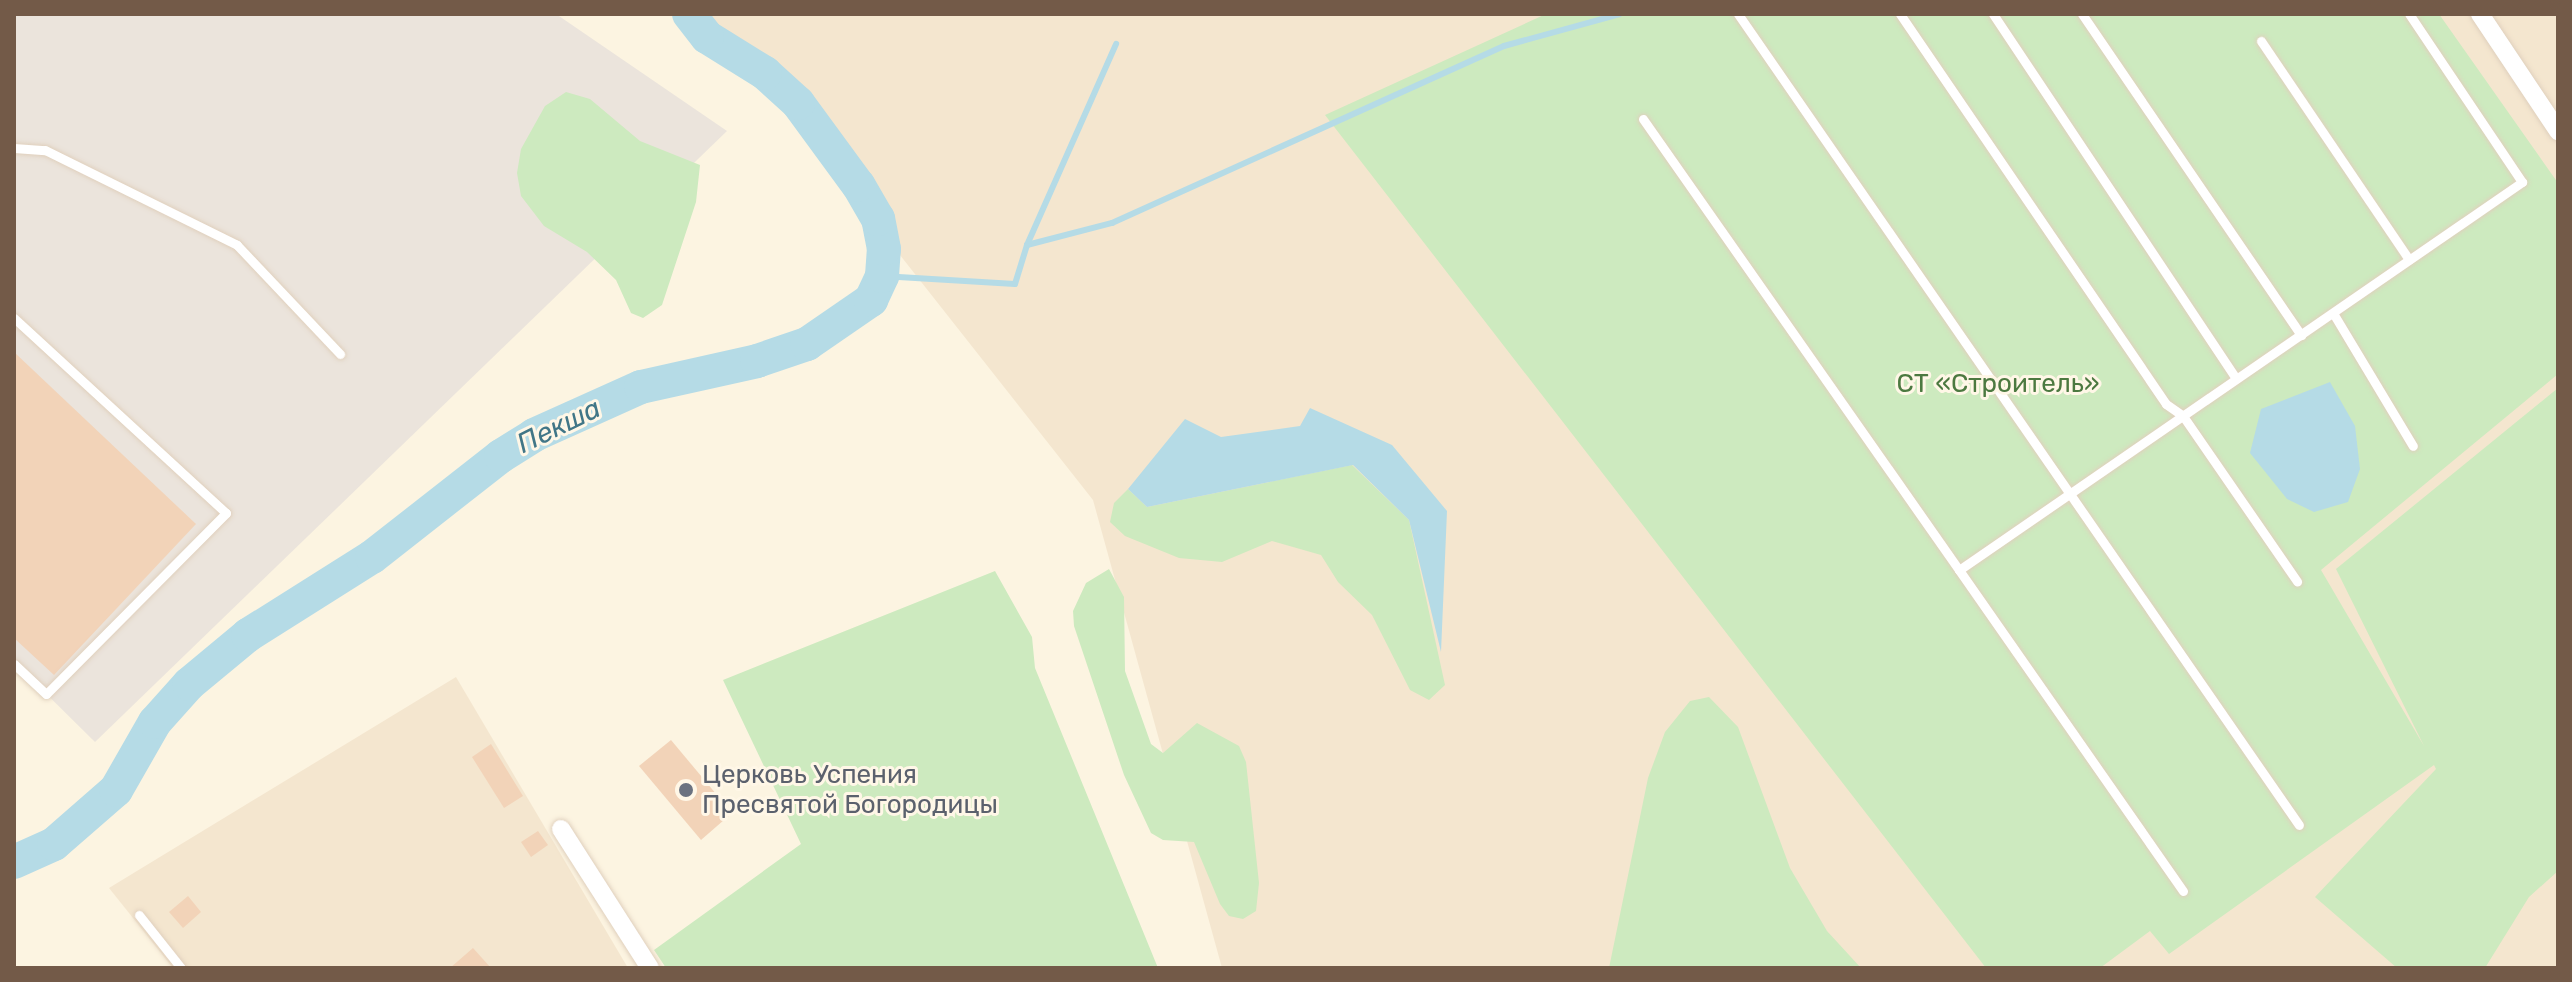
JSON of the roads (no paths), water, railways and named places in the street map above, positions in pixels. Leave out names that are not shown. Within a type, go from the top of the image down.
[{"type":"street","points":[[2480,14],[2558,131]]},
{"type":"street","points":[[561,829],[650,968]]},
{"type":"lane","points":[[1738,14],[2067,496],[2299,825]]},
{"type":"lane","points":[[1900,14],[2166,404],[2183,416],[2297,581]]},
{"type":"lane","points":[[1993,14],[2236,379]]},
{"type":"lane","points":[[2082,14],[2301,335]]},
{"type":"lane","points":[[1959,570],[2522,182],[2409,14]]},
{"type":"lane","points":[[2261,41],[2409,260]]},
{"type":"lane","points":[[1643,119],[2183,891]]},
{"type":"lane","points":[[14,148],[45,150],[237,245],[340,354]]},
{"type":"lane","points":[[2333,313],[2413,446]]},
{"type":"lane","points":[[14,318],[226,513],[46,694],[14,664]]},
{"type":"lane","points":[[139,915],[181,968]]},
{"type":"water","points":[[2330,382],[2355,426],[2360,469],[2348,502],[2314,512],[2287,499],[2250,453],[2261,409]]},
{"type":"water","points":[[1310,408],[1392,445],[1447,511],[1441,652],[1409,520],[1353,465],[1147,507],[1128,489],[1185,419],[1221,437],[1300,426]]},
{"type":"waterway","name":"Пекша","points":[[14,862],[54,844],[116,790],[155,722],[189,684],[248,635],[372,557],[501,456],[534,435],[641,387],[757,361],[807,344],[871,300],[882,276],[884,249],[878,219],[858,185],[798,103],[765,73],[707,37],[689,14]]},
{"type":"waterway","points":[[882,276],[1015,284],[1027,245],[1112,223],[1504,46],[1620,14]]},
{"type":"waterway","points":[[1027,245],[1116,44]]},
{"type":"place","name":"Церковь Успения Пресвятой Богородицы","points":[[686,790]]},
{"type":"park label","name":"СТ «Строитель»","points":[[1998,384]]}]
